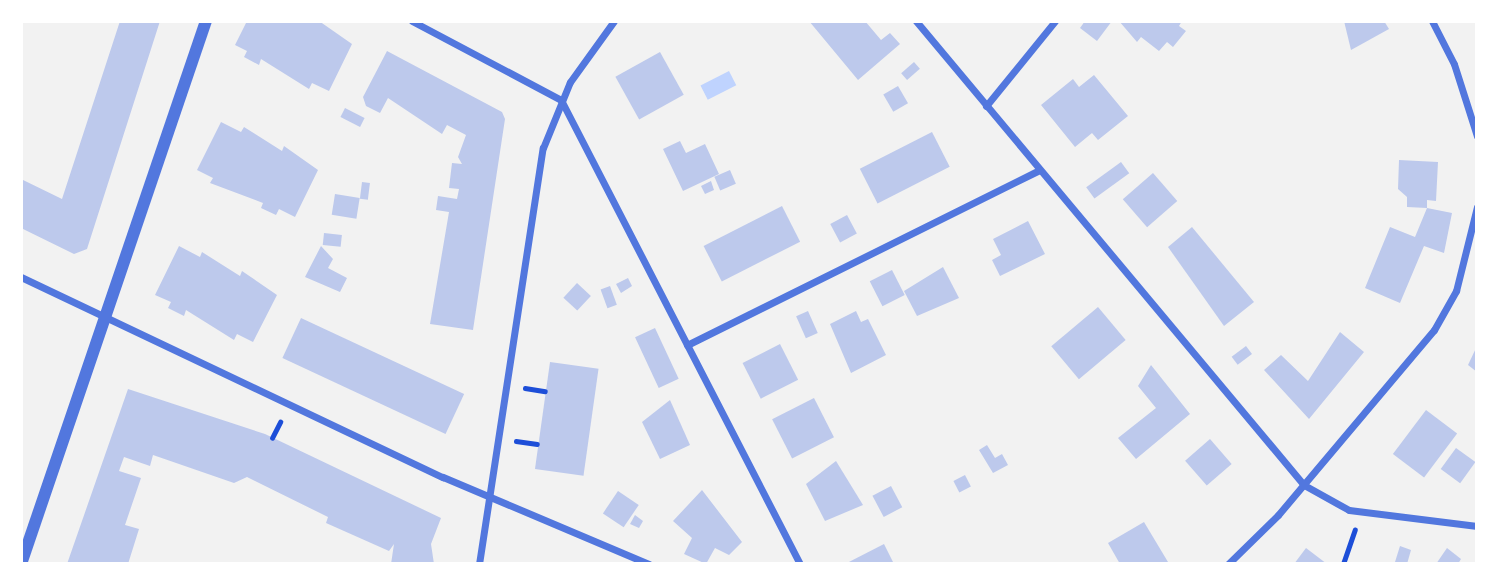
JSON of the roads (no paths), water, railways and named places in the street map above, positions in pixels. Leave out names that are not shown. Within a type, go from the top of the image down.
[{"type":"street","points":[[21,564],[108,318],[206,21]]},
{"type":"street","points":[[412,21],[561,100],[800,564]]},
{"type":"street","points":[[479,564],[542,148],[561,100],[614,21]]},
{"type":"street","points":[[916,21],[1304,485],[1349,510],[1477,526]]},
{"type":"street","points":[[986,106],[1055,21]]},
{"type":"street","points":[[1432,21],[1454,64],[1477,136]]},
{"type":"street","points":[[687,345],[1039,170]]},
{"type":"street","points":[[1228,564],[1304,485],[1434,330],[1456,291],[1477,207]]},
{"type":"street","points":[[21,277],[489,496],[649,564]]},
{"type":"water","points":[[729,71],[736,85],[708,100],[700,86]]}]
